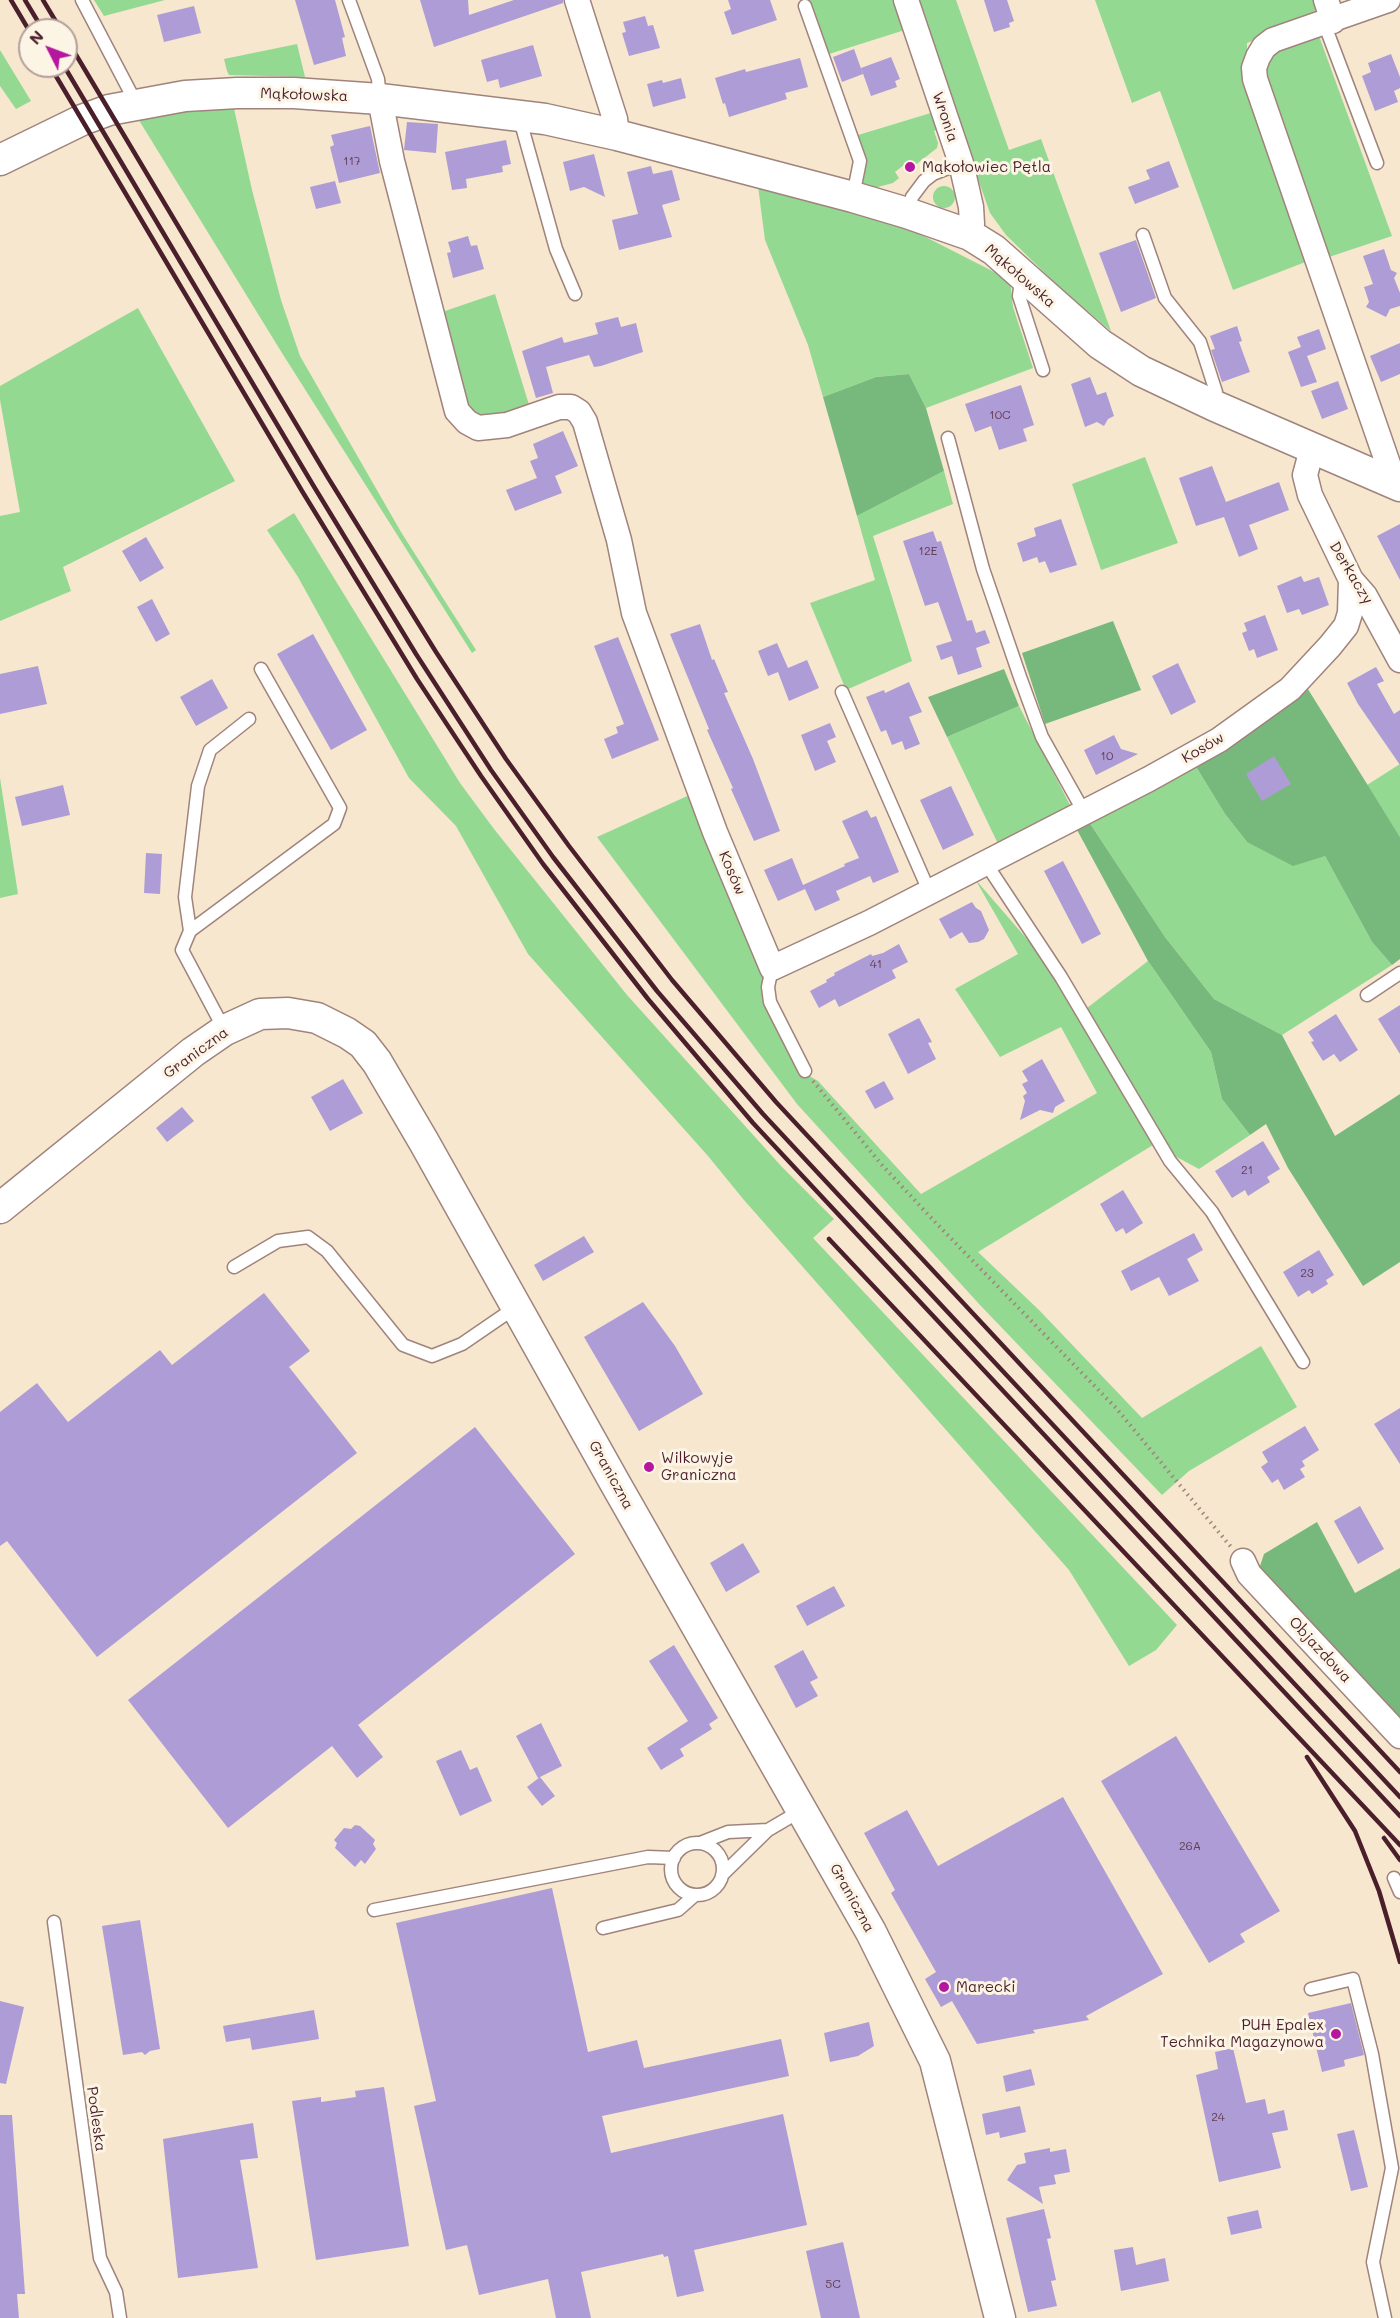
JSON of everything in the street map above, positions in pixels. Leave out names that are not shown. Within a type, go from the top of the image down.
[{"type":"street","points":[[577,0],[615,119],[617,135]]},
{"type":"street","name":"Wronia","points":[[906,0],[961,163],[971,207],[970,235]]},
{"type":"street","name":"Mąkołowska","points":[[1388,0],[1328,15],[1274,40],[1264,47],[1257,57],[1254,68],[1255,79],[1397,485]]},
{"type":"street","name":"Mąkołowska","points":[[0,160],[94,115],[136,104],[185,96],[237,93],[294,93],[380,99],[519,116],[617,135],[853,197],[970,235],[994,250],[1068,317],[1118,357],[1141,371],[1215,406],[1397,485]]},
{"type":"street","name":"Kosów","points":[[380,99],[392,161],[457,411],[467,422],[478,428],[507,425],[559,407],[572,407],[579,412],[585,422],[619,540],[634,613],[715,832],[772,968],[869,922],[1220,740],[1290,689],[1330,646],[1346,626],[1353,596],[1352,580]]},
{"type":"street","name":"Derkaczy","points":[[1312,449],[1305,474],[1310,495],[1352,580],[1365,597],[1400,660]]},
{"type":"street","name":"Graniczna","points":[[0,1208],[194,1052],[225,1030],[260,1014],[288,1013],[317,1018],[363,1044],[389,1082],[871,1932],[935,2061],[1000,2318]]},
{"type":"street","name":"Objazdowa","points":[[1243,1561],[1249,1574],[1400,1736]]},
{"type":"lane","points":[[82,0],[136,104]]},
{"type":"lane","points":[[349,0],[378,79],[380,99]]},
{"type":"lane","points":[[805,6],[860,161],[853,197]]},
{"type":"lane","points":[[1328,15],[1377,163]]},
{"type":"lane","points":[[519,116],[556,249],[575,294]]},
{"type":"lane","points":[[907,213],[912,197],[924,181],[933,174],[961,163]]},
{"type":"lane","points":[[1143,235],[1165,298],[1200,342],[1216,392],[1215,406]]},
{"type":"lane","points":[[1021,274],[1019,296],[1043,370]]},
{"type":"lane","points":[[948,438],[983,568],[1042,737],[1084,812]]},
{"type":"lane","points":[[225,1030],[182,950],[190,931],[334,824],[340,808],[261,669]]},
{"type":"lane","points":[[842,692],[929,891]]},
{"type":"lane","points":[[190,931],[185,897],[198,786],[210,750],[249,719]]},
{"type":"lane","points":[[985,862],[1061,977],[1170,1161],[1212,1212],[1303,1362]]},
{"type":"lane","points":[[772,968],[768,987],[770,1002],[805,1071]]},
{"type":"lane","points":[[1367,995],[1400,973]]},
{"type":"lane","points":[[234,1267],[278,1241],[308,1237],[327,1251],[403,1345],[432,1356],[462,1344],[516,1306]]},
{"type":"lane","points":[[603,1928],[678,1910],[695,1895],[712,1890],[722,1875],[768,1830],[802,1810]]},
{"type":"lane","points":[[695,1895],[686,1893],[674,1881],[671,1865],[674,1857],[684,1846],[700,1843],[728,1832],[768,1830]]},
{"type":"lane","points":[[700,1843],[715,1850],[720,1857],[722,1875]]},
{"type":"lane","points":[[374,1910],[648,1857],[674,1857]]},
{"type":"lane","points":[[1394,1878],[1400,1892]]},
{"type":"lane","name":"Podleska","points":[[54,1922],[100,2258],[116,2292],[120,2318]]},
{"type":"lane","points":[[1311,1989],[1353,1979],[1372,2054],[1392,2168],[1373,2262],[1385,2318]]},
{"type":"path","points":[[805,1071],[881,1164],[1116,1408],[1173,1480],[1243,1561]]},
{"type":"green space","points":[[94,0],[165,0],[104,16]]},
{"type":"green space","points":[[809,0],[898,0],[908,29],[829,54]]},
{"type":"green space","points":[[915,0],[956,0],[1009,150],[1041,139],[1111,331],[1057,285],[1006,235],[990,213]]},
{"type":"green space","points":[[1095,0],[1318,0],[1319,4],[1312,16],[1247,43],[1247,76],[1308,261],[1233,290],[1160,91],[1132,103]]},
{"type":"green space","points":[[1319,36],[1392,236],[1326,258],[1263,82],[1263,64],[1273,52]]},
{"type":"green space","points":[[297,44],[305,77],[229,75],[227,71],[224,59]]},
{"type":"green space","points":[[0,50],[31,101],[16,109],[0,86]]},
{"type":"green space","points":[[233,104],[252,190],[281,300],[300,356],[401,532],[476,650],[472,653],[282,353],[137,117]]},
{"type":"green space","points":[[934,112],[939,129],[934,131],[938,143],[937,148],[914,166],[909,161],[895,172],[899,178],[893,183],[874,188],[863,185],[864,164],[855,136]]},
{"type":"green space","points":[[758,186],[904,226],[1010,280],[1013,307],[1033,368],[926,408],[909,374],[876,377],[823,397],[808,345],[765,240]]},
{"type":"green space","points":[[944,186],[952,189],[955,197],[952,205],[944,208],[936,205],[933,197],[936,189]]},
{"type":"green space","points":[[495,294],[530,408],[491,422],[467,415],[439,313]]},
{"type":"green space","points":[[138,308],[235,481],[63,567],[71,591],[0,621],[0,516],[20,512],[0,400],[0,386]]},
{"type":"green space","points":[[909,374],[926,408],[944,471],[857,516],[823,397],[876,377]]},
{"type":"green space","points":[[1145,457],[1178,543],[1101,570],[1072,484]]},
{"type":"green space","points":[[944,471],[953,504],[873,536],[912,661],[846,690],[810,603],[875,580],[857,516]]},
{"type":"green space","points":[[294,513],[460,783],[494,829],[627,995],[782,1167],[834,1219],[813,1238],[1177,1625],[1156,1650],[1129,1666],[1069,1570],[708,1156],[528,954],[456,826],[409,778],[298,577],[267,530]]},
{"type":"green space","points":[[1113,621],[1141,690],[1045,724],[1022,653]]},
{"type":"green space","points":[[1004,669],[1019,706],[947,737],[928,697]]},
{"type":"green space","points":[[1306,686],[1400,837],[1400,959],[1392,965],[1372,942],[1325,856],[1293,866],[1247,842],[1225,814],[1195,765]]},
{"type":"green space","points":[[1019,706],[1072,809],[999,846],[947,737]]},
{"type":"green space","points":[[1400,764],[1400,837],[1367,785]]},
{"type":"green space","points":[[1195,765],[1225,814],[1247,842],[1325,856],[1372,942],[1392,965],[1282,1035],[1214,999],[1165,937],[1089,822]]},
{"type":"green space","points":[[0,778],[18,894],[0,898]]},
{"type":"green space","points":[[694,793],[766,969],[763,994],[776,1028],[801,1071],[818,1081],[921,1194],[1097,1093],[1061,1027],[1000,1057],[955,989],[1018,954],[975,879],[1033,946],[1073,1008],[1153,1145],[978,1252],[1039,1310],[1142,1418],[1261,1346],[1297,1407],[1189,1471],[1162,1495],[980,1305],[797,1104],[597,837]]},
{"type":"green space","points":[[1089,822],[1165,937],[1214,999],[1282,1035],[1335,1136],[1400,1094],[1400,1262],[1363,1286],[1288,1168],[1266,1124],[1250,1135],[1222,1099],[1211,1052],[1148,961],[1076,828]]},
{"type":"green space","points":[[1148,961],[1211,1052],[1222,1099],[1250,1135],[1199,1169],[1173,1155],[1087,1008]]},
{"type":"green space","points":[[1317,1522],[1355,1593],[1400,1568],[1400,1725],[1258,1572],[1264,1554]]},
{"type":"building","points":[[295,0],[335,0],[345,37],[342,38],[346,56],[314,65]]},
{"type":"building","points":[[420,0],[468,0],[469,15],[514,0],[563,0],[563,3],[434,47]]},
{"type":"building","points":[[728,0],[770,0],[777,20],[732,35],[724,12],[731,9]]},
{"type":"building","points":[[984,0],[1007,0],[1014,21],[1009,23],[1010,27],[994,32]]},
{"type":"building","points":[[194,6],[201,33],[164,42],[157,15]]},
{"type":"building","points":[[645,16],[648,26],[653,25],[660,48],[629,56],[622,33],[626,32],[623,22]]},
{"type":"building","points":[[533,45],[542,76],[500,88],[498,79],[487,82],[481,60]]},
{"type":"building","points":[[854,49],[863,74],[842,82],[833,57]]},
{"type":"building","points":[[1391,54],[1400,77],[1400,88],[1394,91],[1398,102],[1375,111],[1362,76],[1371,72],[1368,63]]},
{"type":"building","points":[[891,57],[900,79],[895,81],[897,87],[871,96],[861,68]]},
{"type":"building","points":[[800,58],[808,87],[785,93],[787,99],[729,117],[715,78],[745,69],[746,72]]},
{"type":"building","points":[[681,78],[686,98],[653,107],[647,84]]},
{"type":"building","points":[[407,122],[438,124],[436,153],[404,150]]},
{"type":"building","points":[[370,126],[380,173],[339,183],[330,147],[334,145],[331,135]]},
{"type":"building","points":[[506,140],[511,164],[502,166],[503,172],[466,179],[467,188],[452,190],[445,152]]},
{"type":"building","points":[[594,154],[605,197],[584,187],[570,191],[563,162]]},
{"type":"building","points":[[1169,161],[1179,187],[1135,204],[1128,187],[1150,179],[1146,170]]},
{"type":"building","points":[[651,166],[653,174],[672,170],[680,200],[662,205],[672,237],[619,250],[612,220],[638,214],[627,172]]},
{"type":"building","points":[[335,181],[341,203],[316,209],[310,187]]},
{"type":"building","points":[[468,236],[471,246],[477,245],[484,269],[453,278],[447,253],[451,252],[448,242]]},
{"type":"building","points":[[1136,240],[1156,298],[1121,312],[1099,253]]},
{"type":"building","points":[[1384,249],[1391,270],[1397,273],[1394,278],[1400,293],[1400,306],[1390,309],[1386,317],[1366,307],[1369,302],[1364,287],[1373,284],[1363,256]]},
{"type":"building","points":[[618,317],[621,327],[636,323],[643,352],[601,366],[594,367],[589,355],[546,367],[553,393],[536,398],[522,351],[562,337],[564,343],[598,334],[595,323]]},
{"type":"building","points":[[1237,326],[1242,341],[1239,342],[1250,372],[1222,382],[1211,350],[1215,349],[1210,336]]},
{"type":"building","points":[[1319,329],[1326,349],[1307,356],[1317,382],[1301,387],[1288,352],[1301,347],[1297,337]]},
{"type":"building","points":[[1400,343],[1400,374],[1381,382],[1370,356]]},
{"type":"building","points":[[1090,377],[1097,395],[1106,392],[1114,416],[1108,419],[1104,426],[1097,422],[1085,427],[1071,384]]},
{"type":"building","points":[[1338,381],[1348,409],[1322,419],[1311,391]]},
{"type":"building","points":[[1021,385],[1034,425],[1023,429],[1027,441],[999,450],[991,426],[975,432],[965,404]]},
{"type":"building","points":[[563,431],[578,466],[555,476],[562,493],[515,511],[506,490],[537,478],[530,461],[538,458],[533,444]]},
{"type":"building","points":[[1212,466],[1226,502],[1279,482],[1289,510],[1249,525],[1258,549],[1239,557],[1224,517],[1196,526],[1179,478]]},
{"type":"building","points":[[1061,519],[1077,565],[1050,573],[1045,561],[1039,563],[1037,557],[1023,562],[1017,543],[1036,536],[1034,528]]},
{"type":"building","points":[[1400,524],[1400,580],[1377,536]]},
{"type":"building","points":[[933,531],[937,542],[941,541],[967,621],[972,620],[976,633],[985,630],[990,643],[976,648],[982,667],[958,675],[952,656],[941,660],[936,646],[952,641],[938,602],[925,606],[903,541]]},
{"type":"building","points":[[146,537],[164,568],[140,582],[122,551]]},
{"type":"building","points":[[1301,576],[1304,582],[1319,577],[1329,605],[1302,615],[1299,609],[1287,613],[1277,586]]},
{"type":"building","points":[[152,599],[170,634],[156,642],[137,607]]},
{"type":"building","points":[[1265,615],[1278,650],[1257,658],[1254,649],[1249,651],[1242,633],[1247,631],[1244,623]]},
{"type":"building","points":[[700,624],[712,660],[714,659],[728,692],[724,693],[753,759],[780,831],[754,841],[707,730],[709,729],[670,634]]},
{"type":"building","points":[[313,634],[367,730],[331,750],[277,654]]},
{"type":"building","points":[[618,637],[659,740],[612,759],[604,739],[618,733],[616,727],[624,724],[594,646]]},
{"type":"building","points":[[777,643],[788,668],[807,660],[819,688],[789,701],[778,672],[768,676],[758,651]]},
{"type":"building","points":[[1178,663],[1196,702],[1171,715],[1152,676]]},
{"type":"building","points":[[38,666],[47,704],[0,714],[0,674]]},
{"type":"building","points":[[1376,667],[1384,681],[1377,684],[1394,714],[1400,710],[1400,765],[1358,704],[1347,683]]},
{"type":"building","points":[[212,679],[228,708],[196,726],[180,697]]},
{"type":"building","points":[[909,682],[922,712],[909,717],[920,744],[905,750],[902,741],[892,745],[886,730],[881,732],[866,697],[884,690],[885,693]]},
{"type":"building","points":[[830,723],[836,737],[827,741],[836,762],[815,771],[801,735]]},
{"type":"building","points":[[1114,735],[1121,749],[1138,754],[1096,775],[1084,750]]},
{"type":"building","points":[[1274,756],[1291,784],[1262,801],[1246,774]]},
{"type":"building","points":[[63,785],[70,815],[22,826],[15,797]]},
{"type":"building","points":[[951,786],[974,835],[943,850],[920,800]]},
{"type":"building","points":[[867,810],[871,818],[876,816],[899,872],[873,883],[870,876],[836,891],[840,900],[815,911],[805,889],[778,901],[764,870],[792,858],[803,885],[859,858],[842,821]]},
{"type":"building","points":[[146,853],[162,854],[160,894],[144,893]]},
{"type":"building","points":[[1063,861],[1101,934],[1082,944],[1044,871]]},
{"type":"building","points":[[972,902],[981,911],[989,930],[984,939],[969,943],[962,932],[950,939],[939,919]]},
{"type":"building","points":[[899,944],[908,962],[892,970],[896,978],[839,1007],[835,999],[819,1008],[810,991],[827,982],[826,980],[835,975],[834,973],[871,954],[872,956],[883,953]]},
{"type":"building","points":[[1400,1005],[1400,1054],[1378,1019]]},
{"type":"building","points":[[1336,1014],[1358,1050],[1340,1062],[1334,1054],[1323,1061],[1311,1042],[1314,1041],[1308,1032]]},
{"type":"building","points":[[919,1018],[932,1042],[928,1043],[936,1059],[908,1074],[888,1034]]},
{"type":"building","points":[[1042,1059],[1065,1101],[1055,1107],[1053,1113],[1040,1110],[1020,1120],[1025,1101],[1023,1096],[1027,1093],[1022,1084],[1028,1081],[1022,1071]]},
{"type":"building","points":[[343,1079],[363,1113],[330,1131],[311,1097]]},
{"type":"building","points":[[884,1081],[894,1099],[875,1109],[865,1091]]},
{"type":"building","points":[[182,1107],[194,1121],[167,1142],[156,1128]]},
{"type":"building","points":[[1263,1141],[1280,1169],[1267,1177],[1270,1182],[1248,1196],[1245,1190],[1232,1198],[1215,1171]]},
{"type":"building","points":[[1123,1190],[1143,1223],[1126,1234],[1123,1228],[1116,1232],[1100,1204]]},
{"type":"building","points":[[1194,1233],[1203,1250],[1187,1259],[1199,1281],[1169,1296],[1159,1277],[1131,1291],[1121,1271]]},
{"type":"building","points":[[584,1236],[594,1252],[543,1281],[534,1265]]},
{"type":"building","points":[[1319,1250],[1334,1275],[1326,1280],[1328,1284],[1312,1294],[1309,1290],[1298,1297],[1283,1272]]},
{"type":"building","points":[[264,1293],[310,1351],[289,1367],[357,1453],[97,1657],[7,1541],[0,1546],[0,1412],[37,1383],[68,1422],[160,1350],[172,1365]]},
{"type":"building","points":[[643,1302],[675,1346],[703,1394],[639,1431],[584,1337]]},
{"type":"building","points":[[1400,1408],[1400,1464],[1374,1424]]},
{"type":"building","points":[[1305,1426],[1319,1450],[1302,1461],[1305,1466],[1300,1469],[1305,1477],[1284,1490],[1278,1479],[1272,1483],[1261,1467],[1268,1462],[1262,1452]]},
{"type":"building","points":[[475,1427],[575,1554],[358,1725],[383,1757],[357,1778],[332,1746],[228,1828],[128,1700]]},
{"type":"building","points":[[1360,1506],[1384,1549],[1358,1564],[1334,1521]]},
{"type":"building","points":[[743,1543],[760,1572],[726,1592],[710,1563]]},
{"type":"building","points":[[834,1586],[845,1606],[807,1626],[796,1606]]},
{"type":"building","points":[[674,1645],[718,1718],[709,1724],[712,1729],[680,1749],[684,1756],[661,1770],[647,1748],[688,1721],[649,1661]]},
{"type":"building","points":[[803,1650],[818,1678],[810,1682],[818,1696],[796,1708],[774,1666]]},
{"type":"building","points":[[541,1723],[562,1766],[538,1778],[516,1736]]},
{"type":"building","points":[[1176,1736],[1280,1911],[1240,1934],[1245,1942],[1209,1963],[1101,1781]]},
{"type":"building","points":[[461,1750],[470,1770],[477,1767],[492,1801],[460,1816],[436,1761]]},
{"type":"building","points":[[540,1777],[555,1796],[542,1806],[527,1787]]},
{"type":"building","points":[[1063,1797],[1163,1974],[1086,2016],[1089,2020],[1033,2030],[1035,2033],[977,2044],[952,2001],[941,2007],[925,1979],[936,1972],[891,1893],[895,1890],[864,1833],[907,1810],[938,1866]]},
{"type":"building","points":[[355,1825],[360,1826],[375,1840],[373,1844],[376,1849],[365,1864],[361,1860],[355,1867],[335,1848],[337,1843],[334,1840],[344,1828],[351,1829]]},
{"type":"building","points":[[552,1888],[588,2052],[637,2040],[644,2068],[781,2039],[789,2076],[602,2116],[611,2153],[783,2114],[807,2225],[694,2250],[704,2291],[677,2297],[668,2256],[664,2257],[663,2254],[581,2272],[591,2318],[556,2318],[548,2279],[479,2295],[467,2245],[446,2250],[414,2106],[436,2101],[396,1923]]},
{"type":"building","points":[[140,1920],[160,2049],[150,2051],[145,2055],[142,2052],[123,2055],[102,1926]]},
{"type":"building","points":[[0,2001],[24,2007],[6,2084],[0,2083]]},
{"type":"building","name":"PUH Epalex Technika Magazynowa","points":[[1351,2003],[1364,2055],[1344,2060],[1345,2066],[1322,2072],[1308,2013]]},
{"type":"building","points":[[314,2010],[319,2039],[252,2050],[250,2038],[226,2042],[223,2026]]},
{"type":"building","points":[[869,2022],[874,2046],[858,2056],[830,2062],[824,2033]]},
{"type":"building","points":[[1233,2048],[1246,2103],[1265,2099],[1268,2114],[1284,2110],[1288,2130],[1272,2133],[1281,2168],[1219,2182],[1196,2075],[1218,2069],[1215,2052]]},
{"type":"building","points":[[1031,2069],[1035,2085],[1006,2092],[1003,2076]]},
{"type":"building","points":[[384,2087],[409,2246],[316,2260],[292,2101],[321,2097],[321,2102],[356,2097],[355,2091]]},
{"type":"building","points":[[1020,2106],[1026,2132],[1000,2138],[999,2132],[986,2135],[982,2114]]},
{"type":"building","points":[[0,2115],[12,2115],[25,2294],[17,2294],[19,2318],[0,2318]]},
{"type":"building","points":[[253,2123],[258,2158],[240,2160],[258,2268],[178,2278],[163,2139]]},
{"type":"building","points":[[1354,2130],[1368,2187],[1351,2191],[1337,2134]]},
{"type":"building","points":[[1050,2148],[1050,2152],[1066,2149],[1070,2172],[1054,2175],[1056,2184],[1039,2187],[1043,2204],[1007,2180],[1017,2165],[1026,2163],[1024,2153]]},
{"type":"building","points":[[1044,2209],[1051,2238],[1047,2239],[1056,2280],[1051,2281],[1057,2306],[1028,2312],[1006,2218]]},
{"type":"building","points":[[1258,2210],[1262,2228],[1231,2235],[1227,2217]]},
{"type":"building","points":[[843,2242],[860,2318],[821,2318],[806,2251]]},
{"type":"building","points":[[1133,2247],[1136,2265],[1165,2258],[1169,2281],[1121,2291],[1114,2250]]},
{"type":"railway","points":[[11,0],[22,18]]},
{"type":"railway","points":[[25,0],[36,18]]},
{"type":"railway","points":[[43,0],[54,18]]},
{"type":"railway","points":[[78,58],[327,476],[436,652],[506,759],[569,846],[672,980],[776,1102],[1400,1772]]},
{"type":"railway","points":[[57,78],[302,491],[417,679],[543,864],[648,999],[753,1123],[1400,1816]]},
{"type":"railway","points":[[71,78],[416,654],[491,770],[553,857],[657,991],[763,1114],[1400,1797]]},
{"type":"railway","points":[[829,1239],[1400,1845]]},
{"type":"railway","points":[[1307,1757],[1355,1831],[1379,1891],[1400,1962]]},
{"type":"railway","points":[[1384,1838],[1400,1860]]},
{"type":"place","name":"Mąkołowiec Pętla","points":[[910,167]]},
{"type":"place","name":"Wilkowyje Graniczna","points":[[649,1467]]},
{"type":"place","name":"Marecki","points":[[944,1987]]},
{"type":"place","name":"PUH Epalex Technika Magazynowa","points":[[1336,2034]]}]
